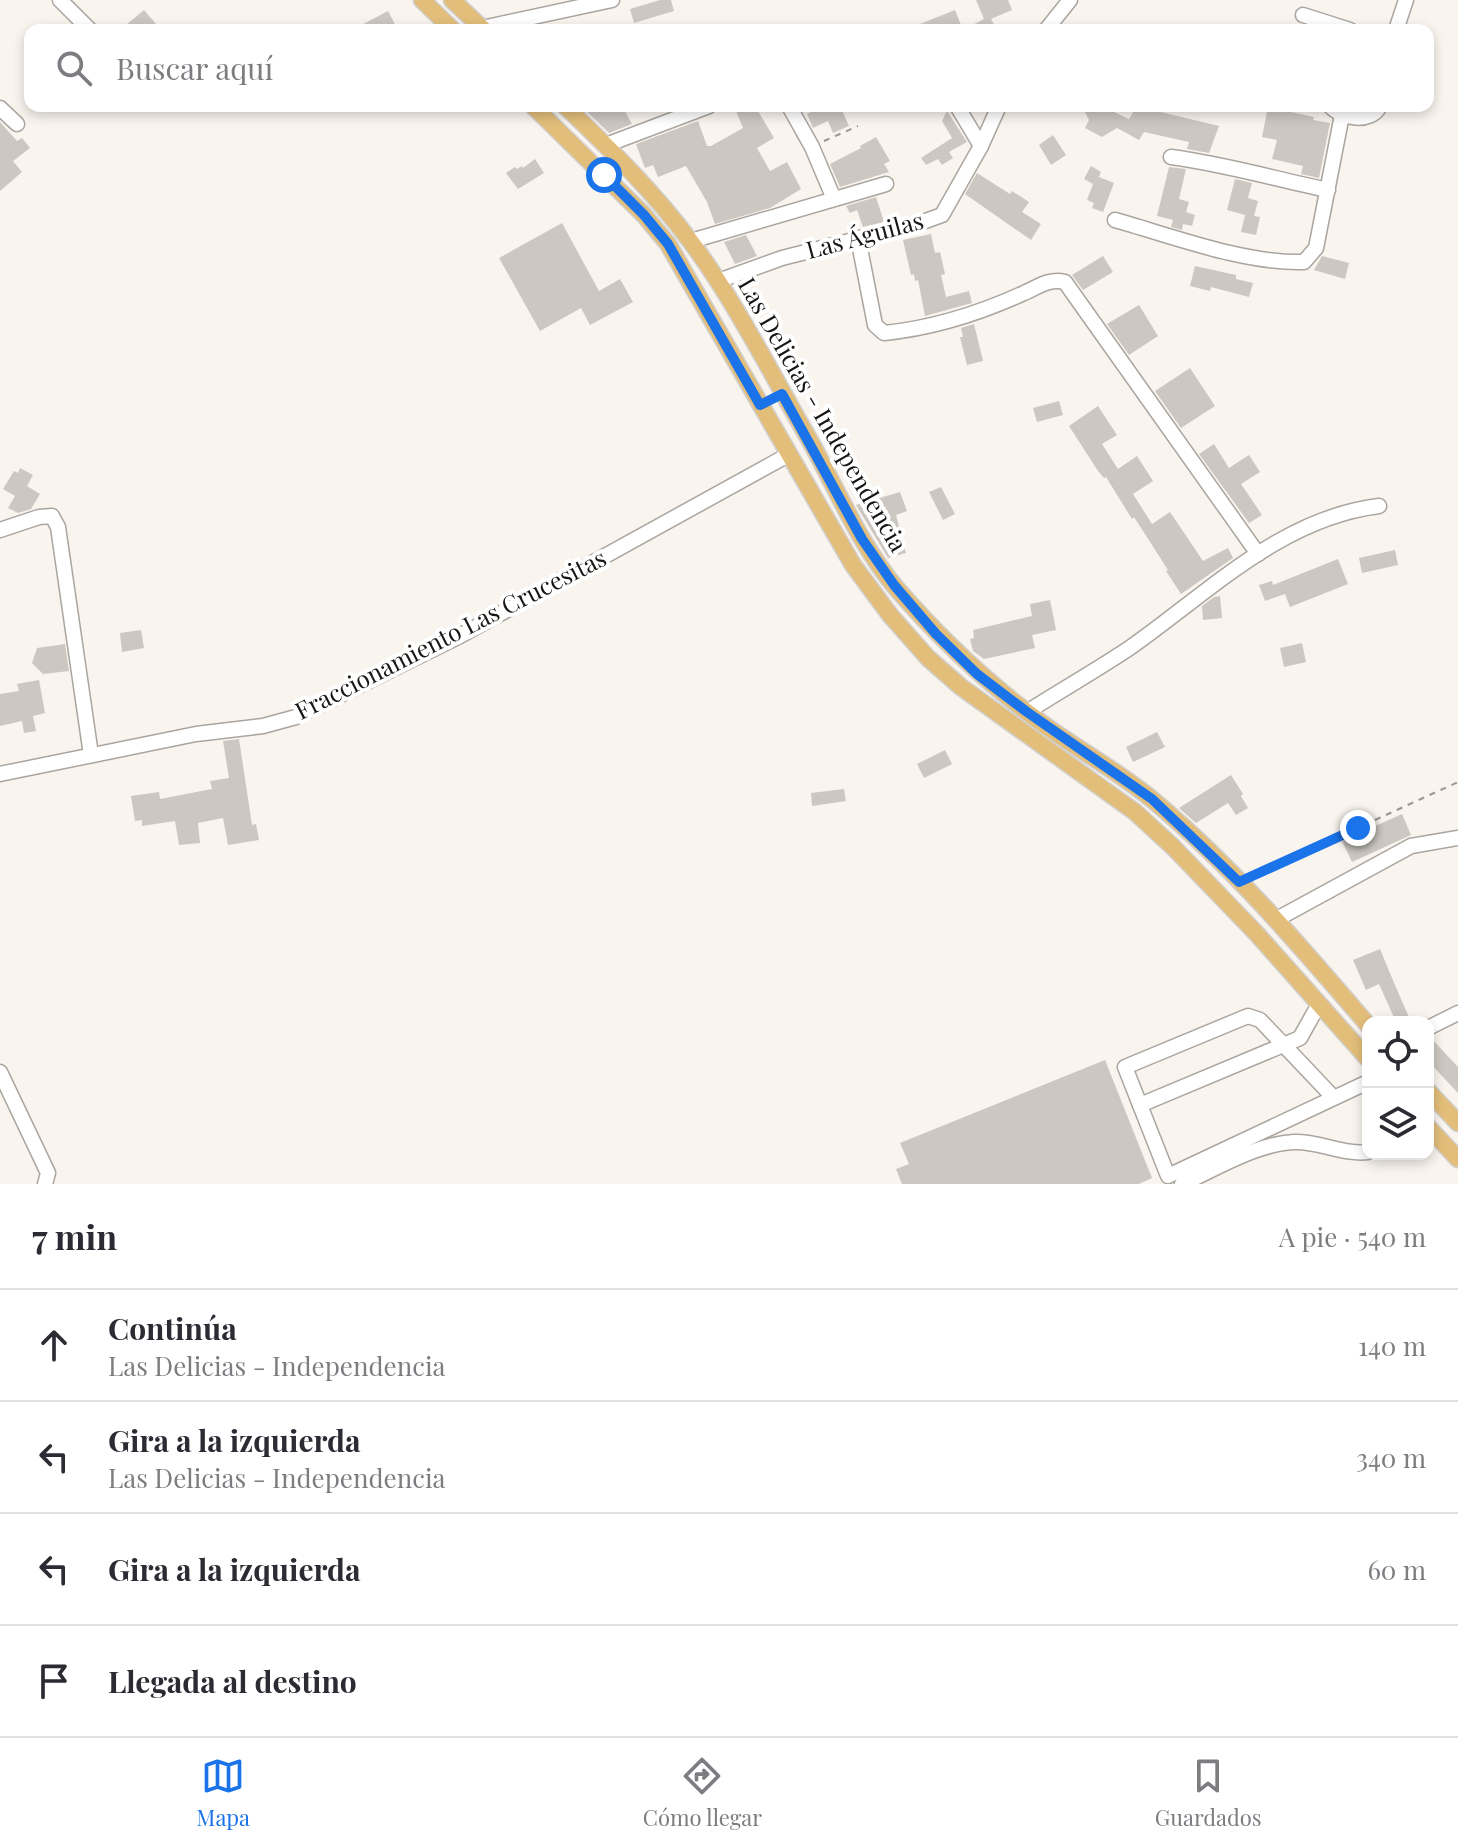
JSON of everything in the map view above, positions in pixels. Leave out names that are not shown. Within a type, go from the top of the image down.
[{"type":"main road","points":[[422,0],[447,24]]},
{"type":"main road","points":[[452,0],[478,24]]},
{"type":"main road","name":"Las Delicias - Independencia","points":[[539,112],[644,215],[668,244],[853,565],[890,615],[928,658],[961,687],[1135,812],[1226,901],[1362,1051]]},
{"type":"main road","name":"Las Delicias - Independencia","points":[[571,112],[606,145],[691,241],[718,281],[862,539],[894,585],[936,634],[977,674],[1152,799],[1277,919],[1362,1018]]},
{"type":"main road","points":[[760,405],[782,394]]},
{"type":"main road","points":[[1434,1097],[1458,1123]]},
{"type":"main road","points":[[1434,1133],[1458,1159]]},
{"type":"street","points":[[60,0],[84,24]]},
{"type":"street","points":[[505,24],[612,0]]},
{"type":"street","points":[[1398,24],[1406,0]]},
{"type":"street","points":[[1050,24],[1066,2]]},
{"type":"street","points":[[1303,15],[1330,24]]},
{"type":"street","points":[[0,108],[17,124]]},
{"type":"street","points":[[606,145],[693,112]]},
{"type":"street","points":[[792,112],[812,147],[834,199]]},
{"type":"street","points":[[961,112],[981,146]]},
{"type":"street","name":"Las Águilas","points":[[718,281],[782,258],[942,215],[996,112]]},
{"type":"street","points":[[1115,220],[1190,242],[1279,262],[1304,262],[1316,248],[1328,190],[1334,112]]},
{"type":"street","points":[[1344,112],[1370,117],[1378,112]]},
{"type":"street","points":[[1171,157],[1218,163],[1328,190]]},
{"type":"street","points":[[691,241],[886,184]]},
{"type":"street","points":[[858,238],[875,325],[884,333],[920,330],[972,316],[1049,281],[1065,282],[1258,554]]},
{"type":"street","name":"Fraccionamiento Las Crucesitas","points":[[0,774],[196,734],[263,726],[296,717],[458,637],[788,455]]},
{"type":"street","points":[[1027,712],[1130,647],[1258,554],[1330,518],[1379,506]]},
{"type":"street","points":[[0,530],[39,517],[52,516],[58,527],[91,755]]},
{"type":"street","points":[[1277,919],[1411,846],[1458,838]]},
{"type":"street","points":[[1140,1105],[1300,1038],[1319,1004]]},
{"type":"street","points":[[1434,1025],[1458,1013]]},
{"type":"street","points":[[1334,1098],[1260,1020],[1248,1016],[1125,1067],[1168,1176],[1334,1098],[1362,1085]]},
{"type":"street","points":[[0,1072],[48,1173],[45,1184]]},
{"type":"street","points":[[1182,1184],[1256,1151],[1291,1142],[1362,1153]]},
{"type":"path","points":[[812,147],[858,126]]},
{"type":"path","points":[[1239,882],[1458,782]]},
{"type":"building","points":[[671,0],[674,11],[634,23],[630,9]]},
{"type":"building","points":[[976,0],[1008,0],[1012,10],[991,19],[994,24],[974,24],[984,19]]},
{"type":"building","points":[[144,10],[156,24],[127,24]]},
{"type":"building","points":[[955,10],[961,24],[920,24]]},
{"type":"building","points":[[388,11],[395,24],[363,24]]},
{"type":"building","points":[[587,112],[625,112],[632,124],[609,133]]},
{"type":"building","points":[[736,112],[759,112],[774,138],[757,148],[770,171],[787,162],[801,189],[770,208],[715,224],[707,202],[686,166],[658,177],[653,165],[645,168],[636,144],[698,121],[707,146],[743,128]]},
{"type":"building","points":[[843,112],[849,126],[833,133],[828,121],[813,128],[807,114]]},
{"type":"building","points":[[948,112],[967,142],[949,152],[953,158],[942,165],[938,159],[926,165],[921,158],[952,138],[942,121]]},
{"type":"building","points":[[1085,112],[1114,112],[1129,119],[1133,112],[1160,112],[1219,126],[1209,153],[1187,149],[1189,142],[1144,132],[1139,140],[1117,128],[1102,137],[1085,128],[1089,120]]},
{"type":"building","points":[[1267,112],[1291,112],[1330,123],[1319,178],[1301,174],[1303,166],[1272,159],[1277,140],[1262,137]]},
{"type":"building","points":[[0,122],[17,141],[22,138],[30,148],[13,161],[22,172],[0,191]]},
{"type":"building","points":[[1053,135],[1066,155],[1051,165],[1039,145]]},
{"type":"building","points":[[876,137],[890,161],[884,164],[889,172],[840,187],[830,164]]},
{"type":"building","points":[[535,159],[544,173],[518,189],[506,173],[515,167],[523,168]]},
{"type":"building","points":[[1091,166],[1101,172],[1099,177],[1114,183],[1103,212],[1092,208],[1094,203],[1087,200],[1093,184],[1084,179]]},
{"type":"building","points":[[1169,167],[1186,169],[1179,199],[1189,202],[1186,212],[1195,215],[1192,226],[1183,224],[1182,230],[1171,227],[1173,220],[1157,216]]},
{"type":"building","points":[[977,173],[1029,202],[1022,212],[1041,224],[1031,240],[965,194]]},
{"type":"building","points":[[1235,179],[1252,183],[1248,198],[1258,201],[1254,216],[1260,217],[1256,235],[1241,232],[1245,215],[1227,210]]},
{"type":"building","points":[[876,197],[884,222],[863,227],[857,210],[850,213],[846,206]]},
{"type":"building","points":[[562,223],[599,291],[620,279],[633,302],[590,325],[581,308],[540,331],[499,258]]},
{"type":"building","points":[[931,234],[935,253],[940,252],[946,297],[969,291],[972,303],[925,316],[918,280],[915,281],[914,274],[911,275],[903,240]]},
{"type":"building","points":[[746,235],[757,256],[735,264],[724,242]]},
{"type":"building","points":[[1103,256],[1113,272],[1083,290],[1072,275]]},
{"type":"building","points":[[1322,256],[1349,263],[1345,279],[1314,270]]},
{"type":"building","points":[[1195,266],[1236,275],[1236,279],[1253,283],[1249,297],[1211,287],[1210,291],[1190,286]]},
{"type":"building","points":[[1139,305],[1158,336],[1129,355],[1107,324]]},
{"type":"building","points":[[974,324],[983,361],[967,365],[960,337],[963,337],[961,328]]},
{"type":"building","points":[[1190,368],[1215,406],[1181,428],[1155,391]]},
{"type":"building","points":[[1059,401],[1063,415],[1037,422],[1033,408]]},
{"type":"building","points":[[1098,406],[1117,435],[1102,444],[1118,469],[1137,456],[1153,481],[1133,494],[1152,524],[1170,512],[1203,561],[1228,548],[1233,558],[1181,594],[1134,517],[1132,519],[1069,426]]},
{"type":"building","points":[[1214,444],[1229,468],[1249,455],[1260,472],[1241,484],[1262,515],[1249,523],[1199,454]]},
{"type":"building","points":[[20,468],[33,475],[27,486],[40,494],[31,509],[18,513],[8,508],[15,496],[3,489],[14,471],[18,473]]},
{"type":"building","points":[[941,487],[955,514],[943,520],[929,492]]},
{"type":"building","points":[[900,492],[907,511],[896,515],[906,553],[888,558],[856,505]]},
{"type":"building","points":[[1395,550],[1398,565],[1362,573],[1359,558]]},
{"type":"building","points":[[1338,559],[1348,584],[1290,607],[1285,594],[1265,601],[1259,585],[1272,581],[1273,585]]},
{"type":"building","points":[[1220,596],[1222,618],[1203,620],[1202,606]]},
{"type":"building","points":[[1050,600],[1056,630],[1032,635],[1035,648],[984,659],[973,651],[970,639],[974,638],[973,630],[1032,616],[1030,604]]},
{"type":"building","points":[[141,630],[144,648],[122,652],[120,633]]},
{"type":"building","points":[[1302,643],[1306,662],[1284,667],[1280,648]]},
{"type":"building","points":[[65,644],[69,671],[43,674],[32,663],[37,648]]},
{"type":"building","points":[[39,680],[45,713],[33,716],[36,731],[24,733],[22,721],[0,726],[0,694],[19,691],[17,684]]},
{"type":"building","points":[[1157,732],[1165,747],[1133,762],[1126,747]]},
{"type":"building","points":[[239,739],[252,825],[256,824],[259,840],[228,845],[223,818],[198,823],[200,843],[179,845],[175,821],[142,826],[142,820],[135,821],[131,796],[159,792],[160,799],[212,789],[210,781],[229,778],[223,741]]},
{"type":"building","points":[[945,750],[952,764],[924,778],[917,764]]},
{"type":"building","points":[[1231,775],[1248,808],[1236,815],[1228,803],[1196,823],[1179,808]]},
{"type":"building","points":[[844,789],[846,801],[812,806],[811,793]]},
{"type":"building","points":[[1402,814],[1411,835],[1352,862],[1342,841]]},
{"type":"building","points":[[1380,949],[1408,1016],[1393,1016],[1379,984],[1366,990],[1353,960]]},
{"type":"building","points":[[1434,1041],[1458,1067],[1458,1093],[1434,1067]]},
{"type":"building","points":[[1105,1060],[1152,1178],[1139,1184],[902,1184],[896,1169],[909,1164],[900,1143]]},
{"type":"route","points":[[604,175],[668,244],[760,405],[782,394],[862,539],[894,585],[936,634],[977,674],[1051,730],[1152,799],[1239,882],[1358,828]]}]
